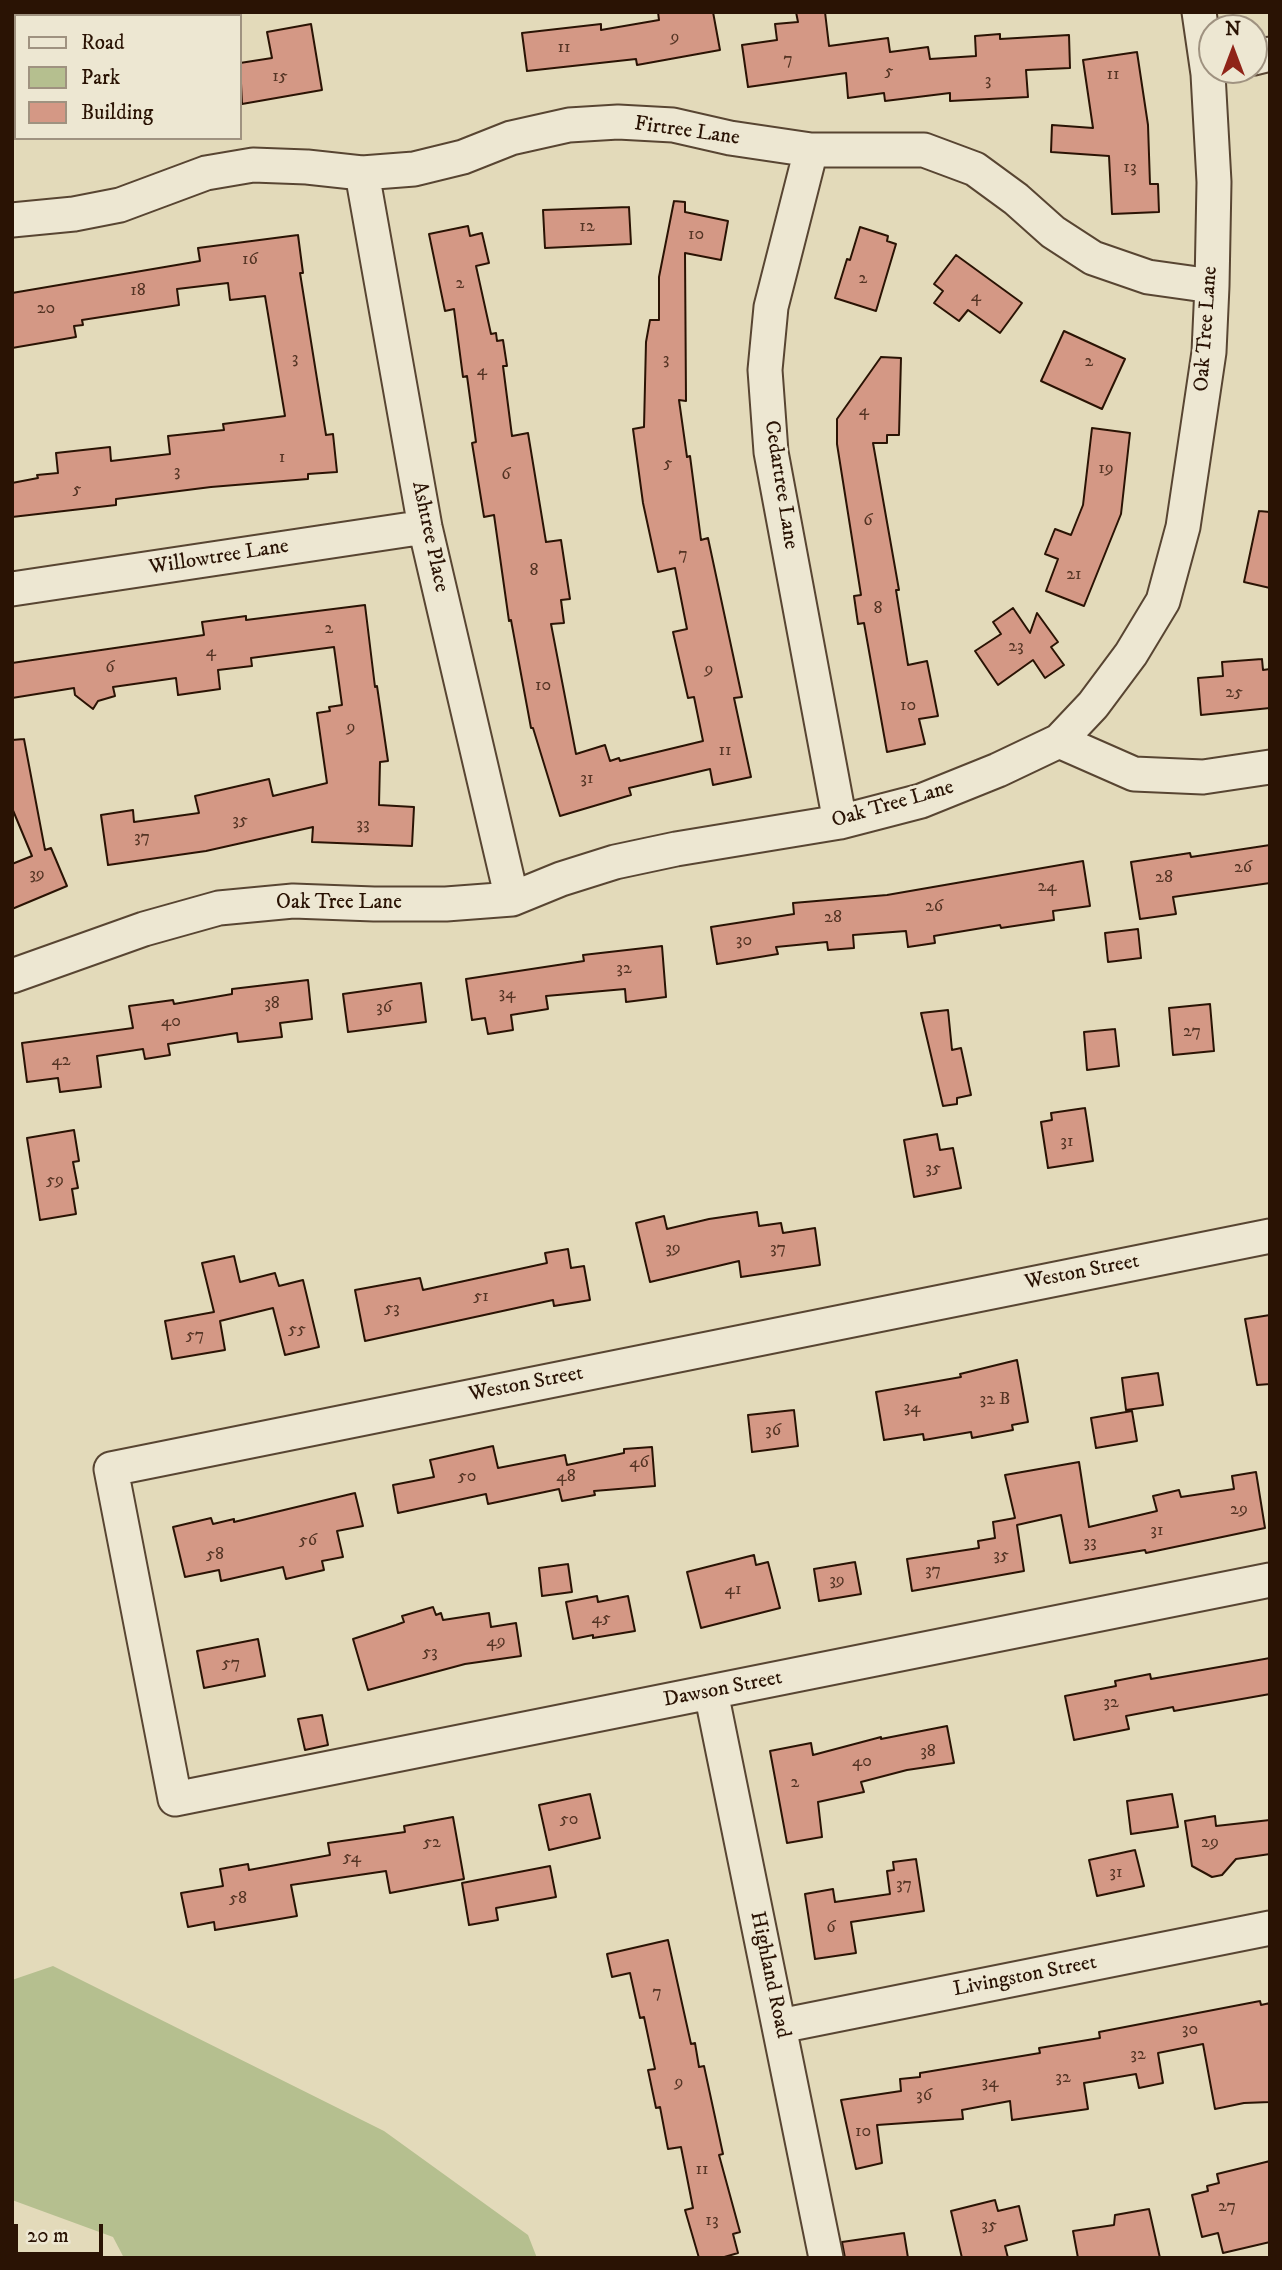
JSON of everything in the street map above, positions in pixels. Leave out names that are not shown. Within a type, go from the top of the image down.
[{"type":"street","name":"Oak Tree Lane","points":[[12,976],[144,929],[219,908],[293,901],[446,904],[512,899],[561,879],[615,862],[676,849],[840,822],[920,802],[1059,741],[1101,695],[1131,654],[1163,601],[1183,527],[1209,352],[1214,84]]},
{"type":"street","name":"Firtree Lane","points":[[12,220],[74,214],[120,205],[206,173],[253,165],[362,173],[414,169],[463,157],[512,138],[569,125],[618,122],[673,125],[730,138],[811,150],[924,150],[975,169],[1016,199],[1053,232],[1093,258],[1148,277],[1212,286]]},
{"type":"street","name":"Cedartree Lane","points":[[811,150],[771,307],[765,370],[771,452],[840,822]]},
{"type":"street","name":"Ashtree Place","points":[[362,173],[425,527],[512,899]]},
{"type":"street","name":"Willowtree Lane","points":[[12,589],[425,527]]},
{"type":"street","points":[[1059,741],[1134,774],[1203,777],[1270,767]]},
{"type":"street","name":"Weston Street","points":[[175,1798],[111,1469],[1270,1236]]},
{"type":"street","name":"Dawson Street","points":[[175,1798],[1270,1580]]},
{"type":"street","name":"Highland Road","points":[[711,1692],[826,2258]]},
{"type":"street","name":"Livingston Street","points":[[780,2026],[1270,1928]]},
{"type":"green space","points":[[53,1966],[384,2131],[528,2235],[537,2258],[124,2258],[113,2237],[12,2200],[12,1980]]},
{"type":"building","points":[[658,12],[713,12],[720,50],[637,65],[636,59],[527,71],[522,33],[601,24],[601,30],[659,20]]},
{"type":"building","points":[[796,12],[825,12],[829,46],[888,38],[890,52],[928,47],[930,59],[976,56],[975,36],[1000,34],[1000,39],[1069,35],[1070,68],[1026,70],[1028,97],[950,101],[950,93],[885,101],[884,93],[848,98],[846,73],[748,87],[742,45],[777,40],[775,24],[798,22]]},
{"type":"building","points":[[311,24],[322,90],[242,104],[242,63],[272,58],[267,32]]},
{"type":"building","points":[[1137,52],[1148,125],[1150,184],[1158,184],[1159,212],[1112,214],[1109,156],[1051,152],[1052,125],[1093,128],[1083,60]]},
{"type":"building","points":[[674,201],[685,202],[685,212],[728,221],[721,260],[685,253],[686,401],[679,400],[687,457],[690,456],[701,540],[708,538],[742,697],[734,698],[751,777],[713,785],[710,769],[629,788],[631,795],[560,816],[531,728],[511,620],[509,621],[494,515],[484,517],[472,443],[476,442],[467,376],[463,377],[454,309],[445,311],[429,234],[468,226],[470,236],[482,233],[489,263],[476,266],[491,334],[496,333],[497,341],[503,340],[507,366],[503,366],[512,436],[528,433],[546,542],[561,540],[570,599],[561,600],[564,623],[551,624],[576,754],[605,745],[610,761],[619,758],[620,761],[703,741],[694,697],[688,698],[673,632],[687,629],[675,568],[658,572],[643,503],[633,429],[644,427],[646,342],[650,320],[659,320],[659,277]]},
{"type":"building","points":[[629,207],[631,244],[545,248],[543,210]]},
{"type":"building","points":[[860,227],[888,236],[887,241],[896,244],[876,311],[835,298]]},
{"type":"building","points":[[298,235],[303,273],[300,273],[326,435],[333,434],[337,472],[308,474],[308,479],[116,499],[116,505],[12,517],[12,483],[38,478],[37,475],[58,473],[56,453],[110,447],[111,461],[170,454],[168,436],[224,430],[223,424],[285,416],[265,296],[230,300],[228,283],[177,289],[179,305],[82,320],[83,325],[74,326],[76,337],[12,348],[12,293],[200,261],[198,248]]},
{"type":"building","points":[[956,255],[1022,303],[1000,333],[968,310],[959,321],[934,303],[943,291],[934,284]]},
{"type":"building","points":[[1064,331],[1125,359],[1102,409],[1041,381]]},
{"type":"building","points":[[881,357],[901,358],[899,435],[887,435],[887,443],[873,443],[899,590],[896,590],[908,665],[927,661],[938,716],[919,719],[925,744],[887,752],[864,623],[858,624],[854,596],[861,595],[837,444],[837,419]]},
{"type":"building","points":[[1092,428],[1130,433],[1121,514],[1084,606],[1046,591],[1058,559],[1045,554],[1055,529],[1071,535],[1083,505]]},
{"type":"building","points":[[1259,511],[1270,512],[1270,588],[1244,582]]},
{"type":"building","points":[[365,605],[388,761],[380,762],[379,805],[414,807],[412,846],[312,842],[313,827],[206,851],[108,865],[101,815],[133,810],[134,822],[199,813],[195,796],[269,779],[273,796],[327,783],[317,713],[342,705],[334,647],[251,658],[252,666],[218,670],[220,689],[178,695],[176,678],[113,687],[115,696],[98,701],[93,709],[75,695],[74,688],[12,698],[12,663],[204,635],[202,622],[246,616],[246,620]]},
{"type":"building","points":[[1013,608],[1030,633],[1037,613],[1058,642],[1051,647],[1064,665],[1045,678],[1033,660],[998,685],[975,651],[1001,634],[993,622]]},
{"type":"building","points":[[1262,659],[1263,670],[1270,669],[1270,708],[1201,715],[1198,678],[1223,676],[1222,662]]},
{"type":"building","points":[[24,739],[45,850],[51,848],[67,886],[12,909],[12,864],[32,856],[12,808],[12,740]]},
{"type":"building","points":[[1270,845],[1270,883],[1173,897],[1176,914],[1140,919],[1131,862],[1190,853],[1191,857]]},
{"type":"building","points":[[1083,861],[1090,906],[1053,911],[1054,920],[1001,928],[1000,925],[934,936],[935,943],[908,947],[906,931],[853,935],[854,948],[828,950],[827,942],[776,947],[778,954],[717,964],[711,927],[794,914],[793,903],[887,895]]},
{"type":"building","points":[[1138,929],[1141,958],[1108,962],[1105,933]]},
{"type":"building","points":[[662,946],[666,997],[626,1002],[625,989],[546,996],[548,1009],[511,1015],[513,1030],[488,1034],[485,1018],[472,1020],[466,979],[584,961],[583,955]]},
{"type":"building","points":[[308,980],[312,1019],[280,1023],[282,1037],[238,1042],[237,1033],[168,1044],[170,1055],[145,1059],[143,1049],[97,1056],[101,1087],[60,1092],[58,1078],[27,1082],[22,1043],[133,1028],[129,1006],[173,1000],[174,1004],[232,994],[232,989]]},
{"type":"building","points":[[421,983],[426,1022],[348,1032],[343,994]]},
{"type":"building","points":[[1210,1004],[1214,1051],[1173,1055],[1169,1008]]},
{"type":"building","points":[[948,1010],[952,1050],[961,1048],[971,1095],[957,1098],[957,1104],[943,1106],[921,1013]]},
{"type":"building","points":[[1115,1029],[1119,1066],[1087,1070],[1084,1032]]},
{"type":"building","points":[[1085,1108],[1093,1161],[1048,1168],[1041,1122],[1052,1120],[1051,1113]]},
{"type":"building","points":[[74,1130],[79,1161],[73,1162],[78,1188],[72,1189],[76,1214],[40,1220],[27,1138]]},
{"type":"building","points":[[937,1134],[940,1150],[953,1148],[961,1188],[914,1197],[904,1140]]},
{"type":"building","points":[[757,1212],[759,1226],[781,1223],[783,1233],[815,1228],[820,1265],[741,1277],[739,1261],[650,1282],[636,1223],[664,1216],[667,1229]]},
{"type":"building","points":[[568,1249],[571,1268],[584,1266],[590,1300],[554,1306],[553,1300],[365,1341],[355,1290],[420,1278],[423,1290],[547,1263],[545,1253]]},
{"type":"building","points":[[234,1256],[240,1282],[275,1273],[279,1286],[303,1280],[319,1347],[285,1355],[273,1308],[220,1321],[225,1350],[172,1359],[165,1321],[214,1312],[202,1263]]},
{"type":"building","points":[[1270,1315],[1270,1384],[1257,1385],[1245,1319]]},
{"type":"building","points":[[1017,1360],[1028,1422],[1012,1425],[1013,1430],[972,1438],[971,1432],[924,1440],[923,1434],[884,1440],[876,1392],[961,1377],[960,1374]]},
{"type":"building","points":[[1158,1373],[1163,1405],[1126,1410],[1122,1378]]},
{"type":"building","points":[[794,1410],[798,1446],[752,1452],[748,1415]]},
{"type":"building","points":[[1132,1411],[1137,1441],[1096,1448],[1091,1418]]},
{"type":"building","points":[[493,1446],[498,1468],[565,1455],[567,1465],[624,1453],[624,1449],[652,1447],[655,1486],[594,1491],[595,1495],[562,1501],[559,1489],[488,1504],[486,1494],[398,1513],[393,1485],[434,1477],[430,1460]]},
{"type":"building","points":[[1079,1462],[1089,1527],[1157,1511],[1153,1496],[1179,1490],[1181,1497],[1234,1489],[1232,1476],[1256,1472],[1265,1528],[1146,1553],[1145,1550],[1070,1563],[1061,1515],[1017,1525],[1024,1571],[912,1591],[907,1559],[979,1548],[978,1541],[995,1538],[993,1522],[1015,1518],[1005,1475]]},
{"type":"building","points":[[355,1493],[363,1526],[337,1531],[343,1557],[322,1561],[324,1570],[286,1579],[283,1567],[221,1581],[219,1570],[185,1577],[173,1527],[211,1518],[213,1524],[234,1519],[234,1522]]},
{"type":"building","points":[[754,1555],[756,1565],[768,1562],[780,1608],[701,1628],[687,1572]]},
{"type":"building","points":[[855,1562],[861,1594],[819,1601],[814,1569]]},
{"type":"building","points":[[568,1564],[572,1592],[542,1596],[539,1568]]},
{"type":"building","points":[[597,1596],[598,1602],[628,1596],[635,1631],[573,1639],[566,1602]]},
{"type":"building","points":[[433,1607],[436,1615],[441,1613],[443,1620],[489,1613],[491,1627],[516,1623],[521,1656],[465,1664],[368,1690],[353,1639],[404,1622],[402,1616]]},
{"type":"building","points":[[258,1639],[265,1676],[204,1688],[197,1651]]},
{"type":"building","points":[[1270,1658],[1270,1694],[1174,1711],[1173,1707],[1126,1716],[1129,1729],[1074,1740],[1065,1696],[1116,1686],[1115,1681],[1150,1674],[1151,1679]]},
{"type":"building","points":[[322,1715],[328,1745],[305,1750],[298,1719]]},
{"type":"building","points":[[947,1726],[954,1763],[907,1770],[861,1782],[864,1792],[818,1802],[822,1837],[787,1843],[770,1751],[811,1743],[813,1755],[881,1737]]},
{"type":"building","points":[[590,1794],[600,1838],[549,1850],[539,1805]]},
{"type":"building","points":[[1172,1794],[1178,1827],[1131,1834],[1127,1801]]},
{"type":"building","points":[[1215,1816],[1216,1826],[1270,1820],[1270,1854],[1236,1859],[1222,1875],[1212,1877],[1192,1866],[1185,1821]]},
{"type":"building","points":[[453,1817],[464,1879],[390,1893],[386,1871],[291,1885],[297,1916],[215,1930],[214,1922],[188,1927],[181,1893],[223,1886],[220,1869],[248,1864],[249,1870],[330,1855],[328,1843],[405,1832],[404,1826]]},
{"type":"building","points":[[1135,1850],[1144,1886],[1097,1896],[1089,1860]]},
{"type":"building","points":[[916,1859],[924,1911],[851,1922],[856,1953],[815,1959],[805,1894],[833,1889],[835,1902],[890,1894],[887,1871],[894,1870],[893,1862]]},
{"type":"building","points":[[550,1866],[556,1897],[496,1908],[498,1920],[469,1925],[462,1883]]},
{"type":"building","points":[[668,1940],[691,2044],[695,2043],[699,2067],[704,2066],[723,2154],[719,2155],[740,2232],[733,2234],[738,2253],[721,2258],[699,2258],[685,2210],[693,2208],[681,2147],[668,2149],[660,2107],[656,2108],[648,2070],[655,2069],[644,2017],[640,2018],[630,1973],[612,1977],[607,1954]]},
{"type":"building","points":[[1260,2001],[1261,2005],[1270,2003],[1270,2102],[1244,2103],[1215,2109],[1203,2044],[1158,2053],[1163,2083],[1139,2088],[1136,2074],[1084,2083],[1088,2109],[1012,2120],[1010,2101],[962,2110],[963,2119],[877,2125],[882,2163],[856,2169],[841,2100],[901,2091],[900,2079],[920,2077],[920,2073],[1040,2053],[1039,2048],[1100,2038],[1099,2032]]},
{"type":"building","points":[[1270,2161],[1270,2242],[1223,2253],[1218,2233],[1202,2237],[1192,2195],[1208,2191],[1207,2186],[1219,2183],[1217,2174]]},
{"type":"building","points":[[995,2200],[998,2211],[1019,2206],[1027,2240],[1005,2246],[1008,2258],[962,2258],[951,2211]]},
{"type":"building","points":[[1149,2209],[1160,2258],[1078,2258],[1073,2231],[1114,2225],[1115,2215]]},
{"type":"building","points":[[904,2233],[908,2258],[845,2258],[842,2242]]}]
